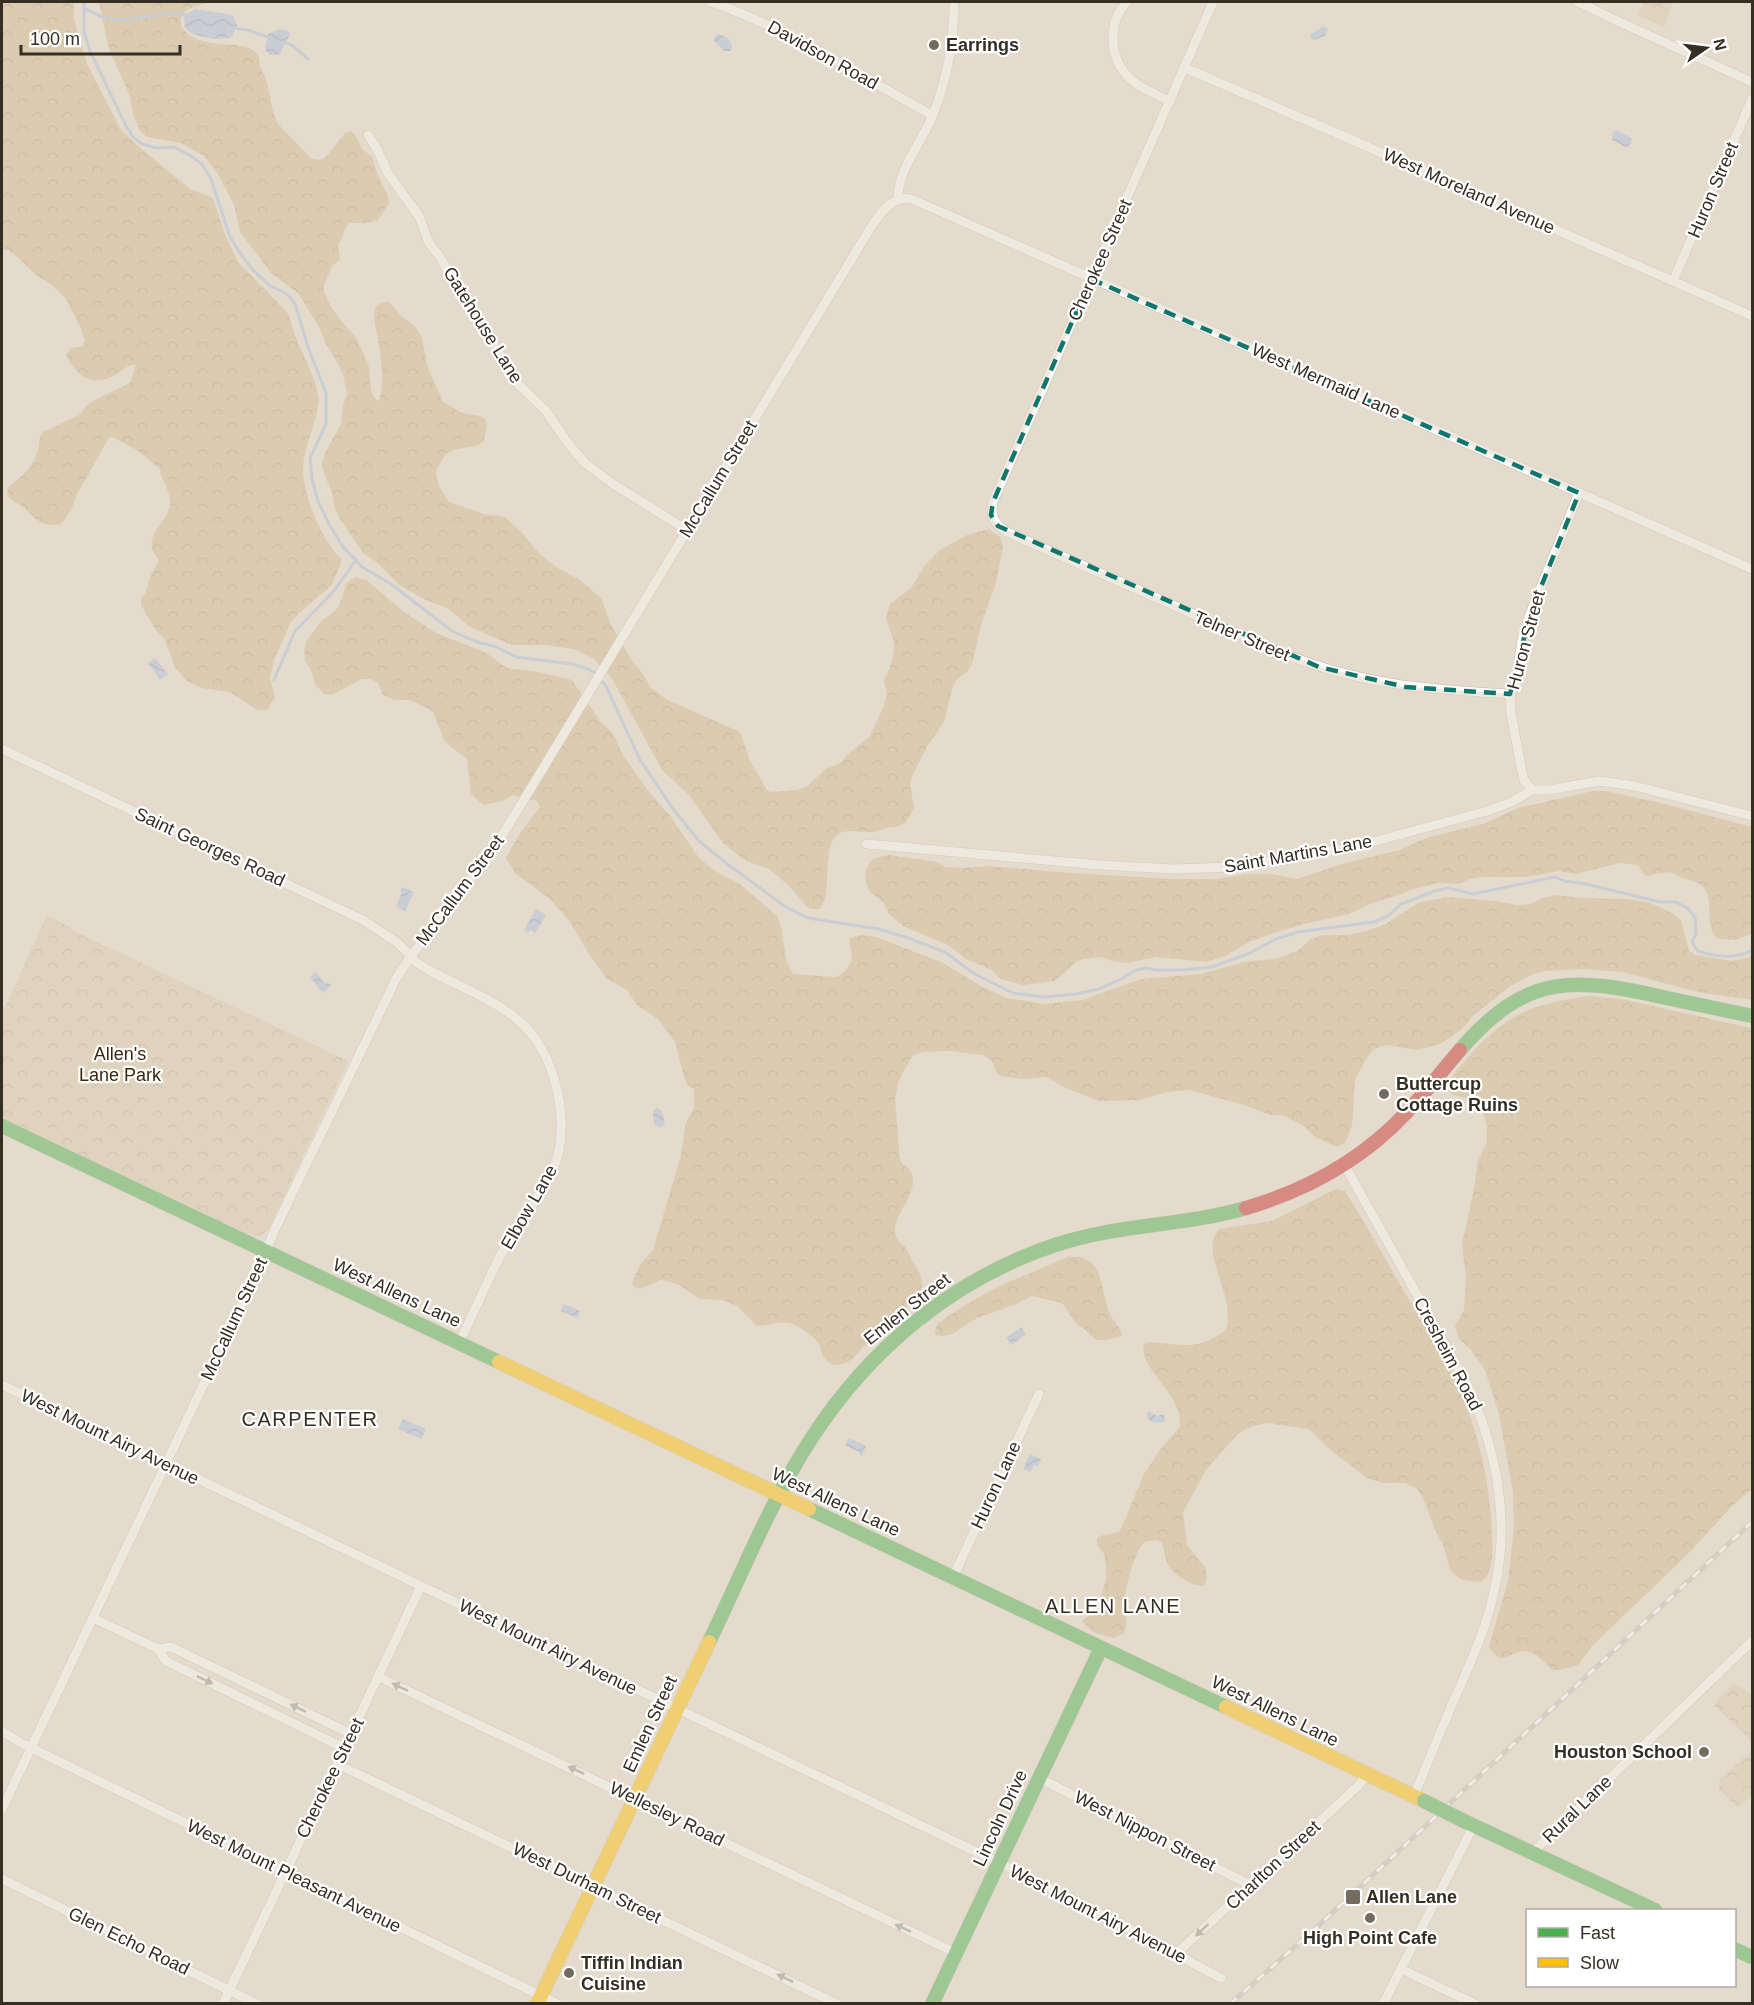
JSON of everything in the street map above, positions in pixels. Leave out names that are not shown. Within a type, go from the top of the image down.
[{"type":"main road","name":"Emlen Street","points":[[539,1999],[802,1451],[840,1396],[866,1366],[917,1319],[973,1281],[1035,1252],[1082,1237],[1126,1228],[1208,1217],[1260,1204],[1304,1187],[1371,1145],[1406,1113],[1466,1042],[1501,1010],[1545,988],[1568,984],[1599,984],[1752,1016]]},
{"type":"main road","name":"West Allens Lane","points":[[2,1126],[1651,1909]]},
{"type":"main road","name":"Lincoln Drive","points":[[932,2004],[1101,1648]]},
{"type":"main road","points":[[1736,1950],[1752,1957]]},
{"type":"street","name":"Davidson Road","points":[[711,2],[780,31],[932,115]]},
{"type":"street","points":[[898,200],[899,184],[932,115],[945,77],[954,2]]},
{"type":"street","points":[[1127,2],[1116,17],[1113,30],[1113,43],[1119,65],[1125,74],[1143,89],[1170,101]]},
{"type":"street","name":"Cherokee Street","points":[[993,519],[991,515],[993,502],[1214,2]]},
{"type":"street","points":[[1578,2],[1752,82]]},
{"type":"street","name":"West Moreland Avenue","points":[[1185,68],[1752,316]]},
{"type":"street","name":"Huron Street","points":[[1673,281],[1752,99]]},
{"type":"street","name":"Gatehouse Lane","points":[[368,135],[389,175],[419,216],[429,243],[440,257],[457,289],[487,331],[514,380],[546,411],[567,442],[585,463],[598,474],[687,530]]},
{"type":"street","name":"West Mermaid Lane","points":[[898,200],[909,198],[914,200],[1752,569]]},
{"type":"street","name":"McCallum Street","points":[[2,1809],[386,997],[411,956],[485,861],[508,826],[871,227],[883,210],[898,200]]},
{"type":"street","name":"Huron Street","points":[[1532,790],[1524,780],[1522,772],[1511,713],[1510,694],[1515,683],[1522,640],[1530,614],[1579,493]]},
{"type":"street","name":"Telner Street","points":[[993,519],[1007,532],[1319,668],[1406,687],[1510,694]]},
{"type":"street","name":"Saint Georges Road","points":[[2,749],[344,910],[389,936],[411,956]]},
{"type":"street","name":"Saint Martins Lane","points":[[867,844],[1100,865],[1212,869],[1354,847],[1512,802],[1532,790],[1549,790],[1588,782],[1611,781],[1752,816]]},
{"type":"street","name":"Elbow Lane","points":[[411,956],[427,969],[505,1010],[526,1027],[550,1064],[558,1102],[561,1138],[553,1169],[508,1241],[459,1343]]},
{"type":"street","name":"Cresheim Road","points":[[1344,1164],[1468,1386],[1490,1444],[1499,1488],[1500,1536],[1493,1596],[1474,1655],[1419,1799]]},
{"type":"street","name":"West Mount Airy Avenue","points":[[2,1385],[999,1863],[1177,1953],[1221,1978]]},
{"type":"street","name":"Huron Lane","points":[[953,1577],[1040,1394]]},
{"type":"street","name":"Cherokee Street","points":[[223,2004],[421,1586]]},
{"type":"street","points":[[93,1618],[158,1649],[166,1661],[344,1748]]},
{"type":"street","name":"Rural Lane","points":[[1532,1853],[1752,1641]]},
{"type":"street","points":[[158,1649],[171,1647],[351,1734]]},
{"type":"street","name":"Wellesley Road","points":[[379,1677],[956,1953]]},
{"type":"street","name":"West Mount Pleasant Avenue","points":[[2,1733],[285,1871],[539,1999],[558,2004]]},
{"type":"street","name":"West Durham Street","points":[[337,1764],[837,2004]]},
{"type":"street","name":"Charlton Street","points":[[1177,1953],[1359,1785],[1366,1774]]},
{"type":"street","name":"West Nippon Street","points":[[1039,1778],[1250,1885]]},
{"type":"street","points":[[1383,2004],[1469,1823]]},
{"type":"street","name":"Glen Echo Road","points":[[2,1879],[257,2004]]},
{"type":"street","points":[[1401,1968],[1475,2004]]},
{"type":"highlighted area","points":[[1091,279],[1579,493],[1530,614],[1510,694],[1406,687],[1319,667],[998,526],[991,515],[993,502]]},
{"type":"green space","points":[[2,2],[74,2],[74,19],[87,64],[121,130],[190,189],[211,197],[238,262],[288,314],[314,379],[318,406],[305,452],[304,478],[317,522],[327,542],[342,560],[332,585],[291,622],[274,660],[270,679],[275,697],[267,710],[257,710],[230,692],[202,688],[187,681],[175,667],[164,638],[155,629],[141,605],[141,599],[159,560],[153,552],[153,538],[168,512],[170,501],[161,470],[137,450],[110,436],[77,494],[71,510],[61,524],[49,525],[39,522],[7,496],[8,487],[22,476],[33,462],[43,432],[79,415],[89,403],[130,383],[136,365],[129,366],[103,380],[89,379],[78,373],[66,355],[71,348],[83,346],[85,341],[65,298],[13,253],[2,248]]},
{"type":"green space","points":[[99,2],[207,2],[191,8],[182,15],[182,27],[198,40],[243,46],[257,54],[278,124],[312,159],[320,160],[326,157],[345,133],[351,131],[356,136],[362,149],[372,157],[389,203],[378,220],[347,225],[338,246],[340,259],[332,266],[323,287],[331,307],[355,336],[360,346],[368,364],[372,394],[375,399],[379,401],[382,378],[374,315],[376,306],[389,302],[402,317],[414,325],[422,337],[427,365],[443,402],[462,413],[485,419],[487,426],[484,440],[479,445],[453,450],[446,454],[438,467],[436,473],[439,486],[449,502],[484,514],[505,517],[540,554],[556,567],[580,580],[601,598],[611,625],[651,688],[668,700],[740,732],[750,761],[767,790],[771,792],[797,790],[806,787],[826,769],[842,762],[870,736],[884,706],[887,693],[884,681],[894,651],[894,642],[886,618],[890,604],[911,588],[925,565],[940,550],[967,535],[989,529],[1000,537],[1003,546],[996,583],[982,622],[972,664],[967,672],[956,680],[944,722],[928,745],[913,774],[910,784],[914,809],[905,823],[897,827],[875,832],[846,831],[835,837],[829,855],[824,901],[820,909],[807,907],[789,886],[769,869],[744,860],[723,843],[688,794],[662,770],[613,680],[594,659],[577,650],[567,648],[512,645],[470,627],[449,609],[426,600],[399,585],[378,563],[363,553],[335,509],[332,493],[322,467],[326,451],[341,424],[347,393],[338,364],[298,293],[272,274],[240,232],[234,205],[218,174],[204,156],[181,143],[147,137],[140,131],[133,114],[130,96],[109,49]]},
{"type":"green space","points":[[1644,2],[1673,2],[1664,27],[1638,15]]},
{"type":"green space","points":[[356,577],[366,580],[404,612],[436,633],[485,652],[507,668],[539,672],[572,680],[600,721],[612,732],[623,755],[649,792],[668,813],[699,858],[715,871],[740,884],[777,916],[781,926],[786,960],[793,974],[835,977],[842,974],[852,958],[850,938],[860,935],[876,937],[941,962],[981,986],[1007,998],[1044,1004],[1082,1000],[1141,979],[1201,974],[1244,962],[1275,959],[1297,951],[1311,939],[1323,935],[1347,935],[1384,925],[1418,903],[1447,897],[1518,905],[1531,904],[1556,895],[1628,899],[1650,903],[1670,912],[1681,920],[1689,951],[1695,955],[1732,961],[1752,957],[1752,1000],[1698,992],[1622,972],[1582,969],[1533,974],[1508,988],[1473,1016],[1461,1030],[1440,1044],[1417,1050],[1386,1045],[1374,1049],[1355,1079],[1352,1126],[1345,1143],[1337,1147],[1315,1137],[1305,1127],[1285,1116],[1270,1115],[1190,1090],[1167,1092],[1140,1100],[1099,1101],[1046,1077],[1023,1079],[1000,1076],[992,1061],[983,1055],[950,1051],[923,1052],[914,1055],[899,1080],[895,1099],[900,1161],[910,1170],[913,1185],[896,1223],[895,1234],[920,1274],[922,1288],[904,1310],[853,1358],[843,1364],[832,1364],[823,1356],[815,1339],[790,1323],[757,1326],[737,1306],[723,1300],[700,1299],[679,1285],[667,1281],[660,1280],[640,1289],[633,1286],[632,1283],[640,1265],[653,1250],[681,1155],[686,1122],[694,1108],[694,1089],[688,1086],[685,1080],[675,1042],[658,1019],[637,1005],[627,990],[607,979],[570,922],[550,899],[516,874],[506,858],[520,833],[540,807],[537,801],[513,795],[502,801],[483,805],[471,794],[467,759],[445,742],[433,712],[417,703],[395,700],[383,695],[378,683],[371,679],[362,679],[331,695],[325,694],[316,686],[305,660],[306,642],[321,621],[336,610],[342,599],[346,583]]},
{"type":"green space","points":[[1593,791],[1606,791],[1657,802],[1752,827],[1752,934],[1735,940],[1718,939],[1711,927],[1708,897],[1701,885],[1669,872],[1645,876],[1638,865],[1620,863],[1576,874],[1559,871],[1526,877],[1483,877],[1458,884],[1438,883],[1413,889],[1349,914],[1277,932],[1249,942],[1225,956],[1206,962],[1156,957],[1128,963],[1100,957],[1084,959],[1077,961],[1055,981],[1023,985],[1001,979],[992,970],[966,959],[950,946],[903,926],[889,914],[884,903],[869,891],[866,882],[865,872],[871,861],[889,855],[937,862],[945,867],[989,866],[1170,879],[1215,879],[1248,874],[1272,874],[1297,879],[1345,863],[1400,850],[1426,838],[1483,824],[1518,808]]},
{"type":"green space","name":"Allen's Lane Park","points":[[47,915],[70,929],[348,1061],[269,1228],[264,1234],[254,1236],[243,1232],[2,1120],[2,1014]]},
{"type":"green space","points":[[1589,996],[1621,999],[1752,1028],[1752,1489],[1732,1506],[1687,1555],[1593,1645],[1578,1665],[1552,1670],[1532,1653],[1523,1651],[1503,1658],[1494,1654],[1489,1646],[1508,1581],[1514,1528],[1513,1493],[1499,1414],[1485,1370],[1471,1350],[1459,1339],[1455,1326],[1464,1310],[1466,1279],[1462,1244],[1478,1161],[1487,1142],[1487,1126],[1477,1100],[1453,1095],[1447,1090],[1453,1075],[1470,1055],[1484,1040],[1510,1020],[1537,1007]]},
{"type":"green space","points":[[1336,1189],[1345,1191],[1360,1216],[1446,1362],[1468,1411],[1481,1451],[1491,1514],[1492,1560],[1489,1573],[1481,1582],[1459,1578],[1450,1570],[1443,1544],[1435,1530],[1423,1497],[1416,1488],[1405,1483],[1382,1483],[1367,1478],[1328,1448],[1309,1429],[1267,1423],[1253,1426],[1233,1439],[1206,1470],[1183,1512],[1187,1545],[1205,1567],[1207,1578],[1204,1586],[1188,1582],[1173,1572],[1167,1563],[1162,1543],[1156,1540],[1144,1542],[1134,1560],[1126,1588],[1124,1633],[1113,1638],[1093,1632],[1082,1621],[1097,1609],[1106,1580],[1104,1554],[1097,1545],[1097,1538],[1120,1531],[1144,1474],[1162,1447],[1180,1427],[1175,1403],[1148,1363],[1144,1354],[1144,1344],[1149,1342],[1196,1344],[1214,1338],[1225,1331],[1228,1319],[1227,1306],[1213,1250],[1214,1238],[1219,1229],[1272,1221]]},
{"type":"green space","points":[[1068,1257],[1081,1258],[1096,1268],[1107,1306],[1122,1336],[1096,1340],[1077,1325],[1062,1303],[1032,1296],[977,1318],[952,1334],[936,1335],[937,1324],[968,1303],[1004,1284]]},
{"type":"green space","points":[[1733,1683],[1752,1694],[1752,1742],[1714,1705]]},
{"type":"green space","points":[[1752,1750],[1752,1795],[1738,1808],[1719,1789],[1720,1779]]},
{"type":"water","points":[[195,9],[233,15],[237,25],[232,37],[207,38],[185,28],[184,16]]},
{"type":"water","points":[[1323,26],[1328,29],[1325,36],[1315,40],[1310,38],[1310,35]]},
{"type":"water","points":[[279,29],[288,31],[290,34],[280,54],[270,55],[265,50],[268,34]]},
{"type":"water","points":[[718,34],[730,41],[732,48],[730,51],[724,51],[714,41]]},
{"type":"water","points":[[1617,130],[1632,138],[1627,147],[1612,140],[1613,132]]},
{"type":"water","points":[[155,658],[168,674],[160,680],[148,663]]},
{"type":"water","points":[[402,887],[414,892],[405,911],[396,906]]},
{"type":"water","points":[[536,909],[546,915],[535,933],[530,930],[528,933],[524,930]]},
{"type":"water","points":[[316,972],[325,984],[328,982],[331,986],[323,993],[310,977]]},
{"type":"water","points":[[656,1108],[660,1109],[665,1124],[660,1128],[654,1124],[653,1112]]},
{"type":"water","points":[[564,1304],[580,1311],[577,1318],[561,1311]]},
{"type":"water","points":[[1021,1327],[1026,1334],[1012,1345],[1006,1338]]},
{"type":"water","points":[[1149,1411],[1157,1416],[1164,1414],[1165,1421],[1151,1422],[1147,1418]]},
{"type":"water","points":[[403,1419],[426,1429],[421,1439],[398,1429]]},
{"type":"water","points":[[849,1438],[866,1446],[862,1456],[845,1445]]},
{"type":"water","points":[[1030,1454],[1041,1459],[1038,1466],[1034,1465],[1030,1472],[1023,1469]]},
{"type":"waterway","points":[[84,2],[84,32],[90,51],[133,137],[142,144],[157,148],[174,147],[202,164],[211,179],[230,237],[240,253],[252,269],[269,285],[287,294],[295,304],[308,347],[326,393],[326,424],[310,458],[312,479],[318,501],[343,547],[362,567],[391,584],[452,631],[477,642],[497,647],[516,657],[572,664],[598,675],[607,688],[640,760],[673,809],[699,841],[786,907],[808,918],[879,929],[908,938],[945,952],[973,973],[1013,993],[1044,997],[1099,989],[1136,970],[1146,968],[1183,970],[1212,967],[1250,953],[1276,939],[1298,932],[1374,922],[1388,916],[1401,904],[1435,891],[1448,888],[1473,894],[1555,877],[1564,881],[1660,902],[1676,902],[1687,908],[1695,917],[1696,933],[1692,942],[1698,951],[1726,956],[1740,955],[1752,950]]},
{"type":"waterway","points":[[84,8],[102,17],[116,20],[169,14],[190,16]]},
{"type":"waterway","points":[[234,28],[248,30],[270,38]]},
{"type":"waterway","points":[[283,42],[292,45],[308,59]]},
{"type":"waterway","points":[[274,680],[295,631],[334,591],[356,560]]},
{"type":"railway","points":[[1230,2004],[1316,1928],[1752,1522]]},
{"type":"traffic: fast","points":[[1460,1050],[1484,1025],[1508,1006],[1530,994],[1554,987],[1605,986],[1752,1016]]},
{"type":"traffic: fast","points":[[2,1126],[499,1362]]},
{"type":"traffic: fast","points":[[709,1642],[769,1513],[811,1439],[859,1376],[916,1321],[982,1277],[1018,1259],[1055,1245],[1102,1233],[1223,1214],[1246,1208]]},
{"type":"traffic: fast","points":[[809,1509],[1226,1707]]},
{"type":"traffic: fast","points":[[932,2004],[1101,1648]]},
{"type":"traffic: fast","points":[[1424,1801],[1464,1821]]},
{"type":"traffic: fast","points":[[1464,1821],[1653,1909]]},
{"type":"traffic: fast","points":[[1736,1950],[1752,1957]]},
{"type":"traffic: slow","points":[[499,1362],[809,1509]]},
{"type":"traffic: slow","points":[[537,2004],[709,1642]]},
{"type":"traffic: slow","points":[[1226,1707],[1424,1801]]},
{"type":"traffic: jam","points":[[1246,1208],[1291,1192],[1353,1159],[1406,1113],[1460,1050]]},
{"type":"place","name":"Earrings","points":[[934,45]]},
{"type":"place","name":"Buttercup Cottage Ruins","points":[[1384,1094]]},
{"type":"place","name":"Houston School","points":[[1704,1752]]},
{"type":"place","name":"Allen Lane","points":[[1353,1897]]},
{"type":"place","name":"High Point Cafe","points":[[1370,1918]]},
{"type":"place","name":"Tiffin Indian Cuisine","points":[[569,1973]]},
{"type":"district","name":"CARPENTER","points":[[310,1419]]},
{"type":"district","name":"ALLEN LANE","points":[[1113,1606]]}]
